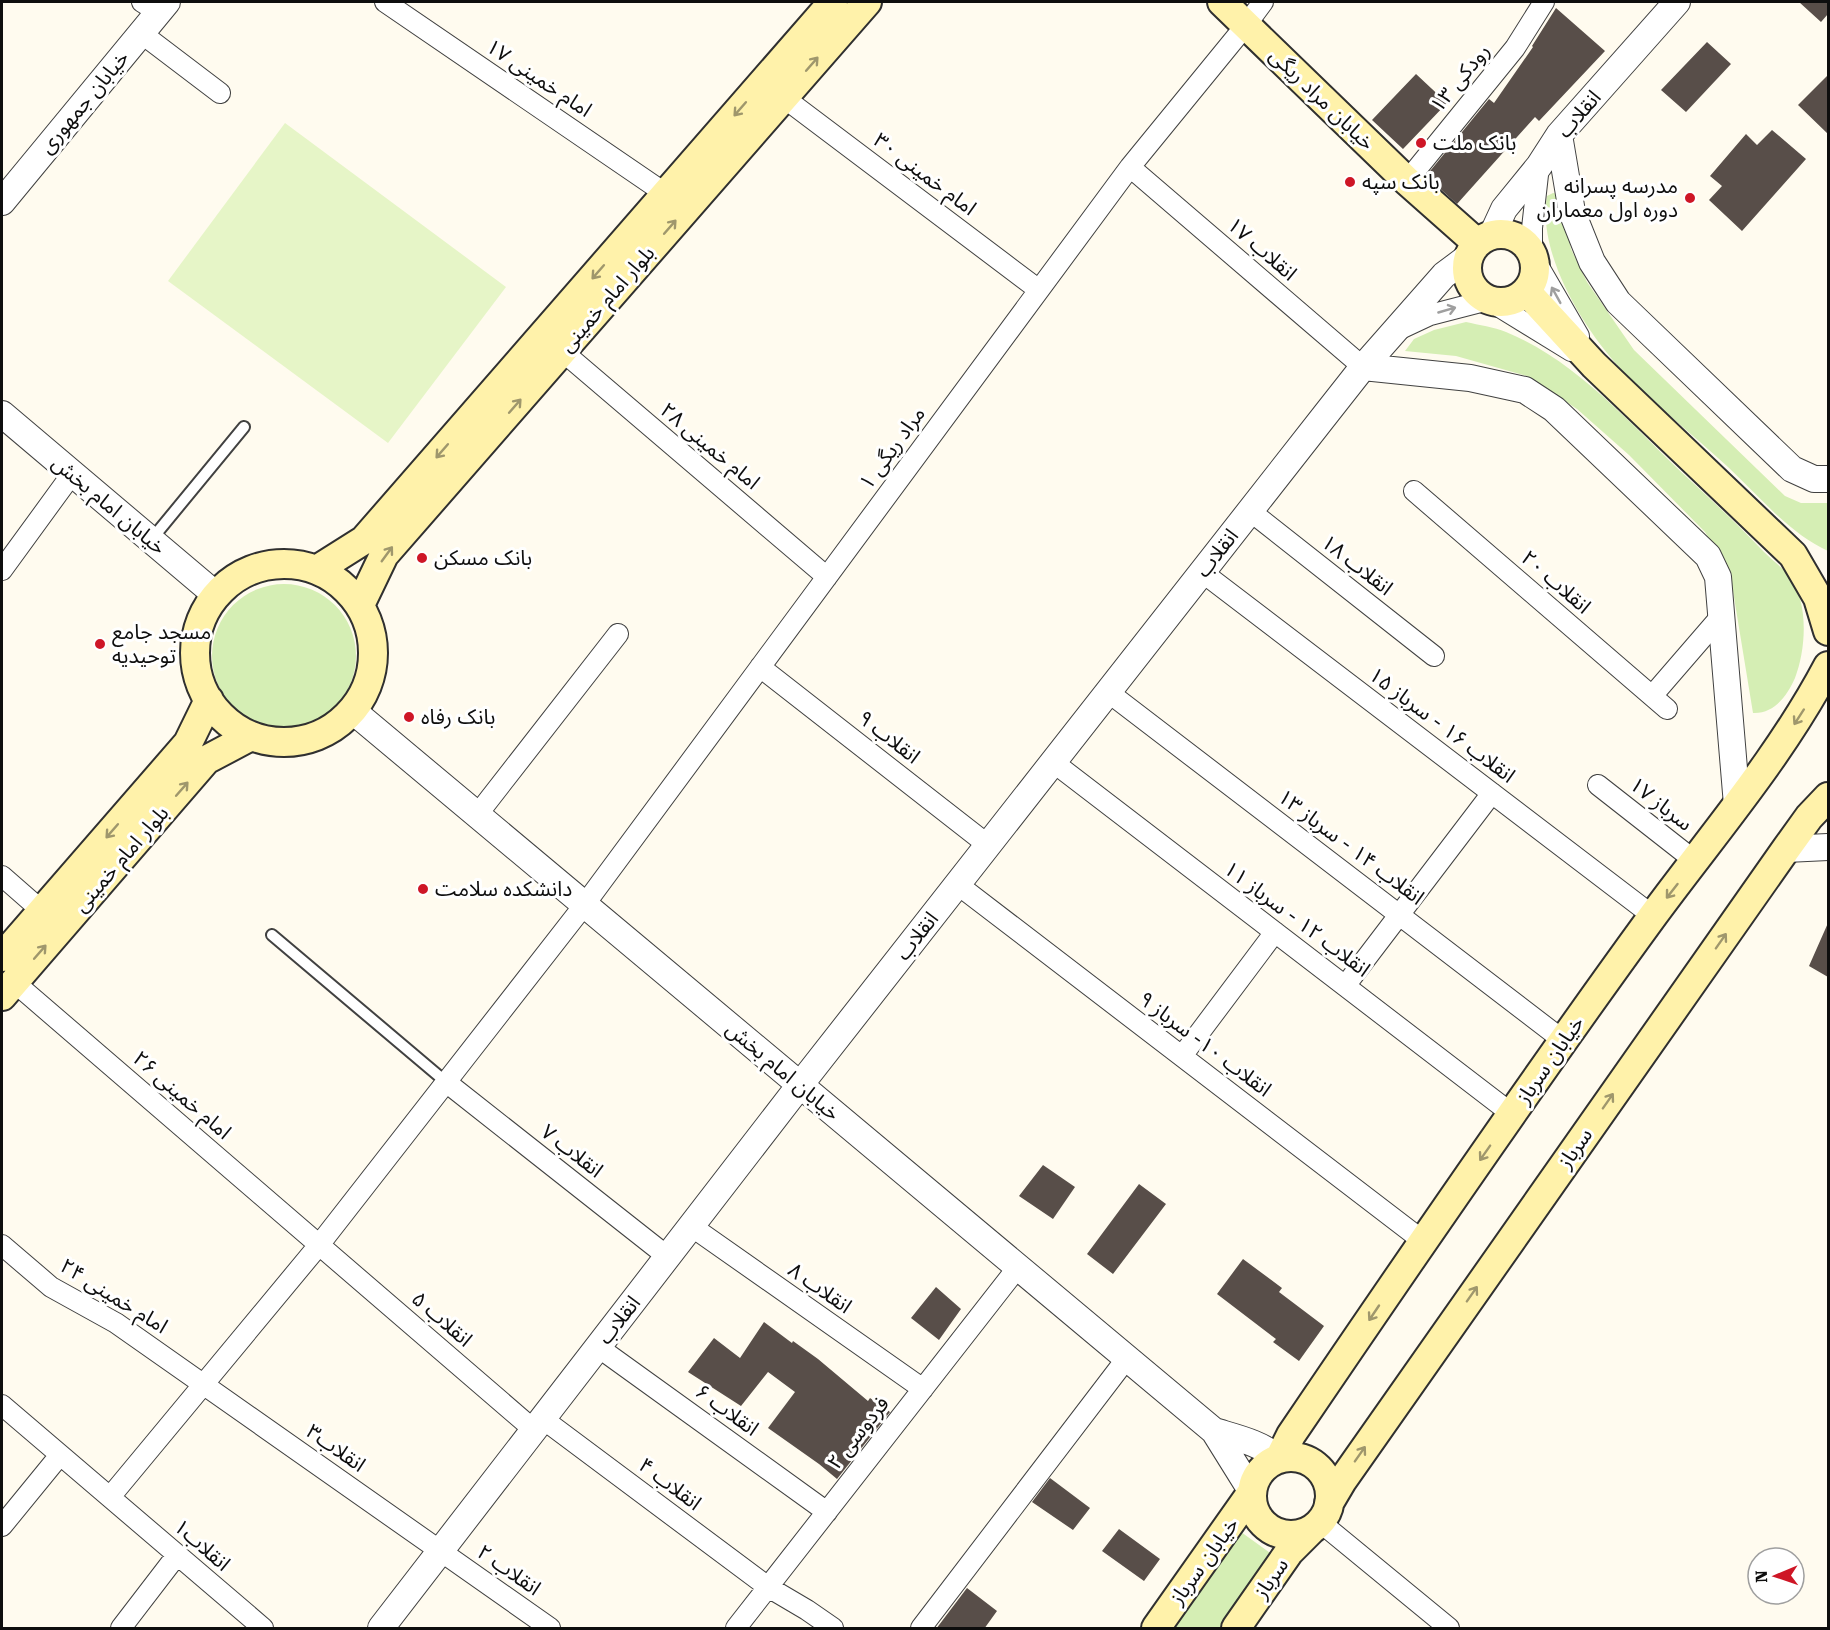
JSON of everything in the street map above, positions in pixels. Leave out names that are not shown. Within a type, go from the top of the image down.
[{"type":"main road","name":"بلوار امام خمینی","points":[[318,569],[364,540],[833,2]]},
{"type":"main road","name":"بلوار امام خمینی","points":[[360,605],[384,555],[867,2]]},
{"type":"main road","name":"خیابان مراد ریگی","points":[[1222,2],[1407,181],[1479,245]]},
{"type":"main road","points":[[1502,234],[1520,240],[1532,255],[1534,274],[1526,291],[1509,302],[1488,300],[1479,295],[1468,278],[1466,267],[1479,245],[1502,234]]},
{"type":"main road","points":[[1526,291],[1594,365],[1793,555],[1818,598],[1828,631]]},
{"type":"main road","points":[[1793,555],[1828,573]]},
{"type":"main road","points":[[290,563],[318,569],[342,584],[360,605],[371,631],[374,659],[367,687],[353,711],[332,729],[306,740],[278,742],[251,736],[227,722],[208,700],[198,674],[195,647],[201,619],[216,595],[237,576],[263,566],[290,563]]},
{"type":"main road","name":"خیابان سرباز","points":[[1279,1459],[1291,1435],[1512,1114],[1653,916],[1774,755],[1814,693],[1828,666]]},
{"type":"main road","name":"بلوار امام خمینی","points":[[6,978],[42,911],[188,743],[208,700]]},
{"type":"main road","name":"بلوار امام خمینی","points":[[6,978],[207,760],[251,736]]},
{"type":"main road","name":"سرباز","points":[[1236,1629],[1289,1552],[1320,1519],[1342,1481],[1526,1218],[1786,849],[1809,817],[1828,797]]},
{"type":"main road","points":[[1299,1458],[1316,1467],[1328,1484],[1320,1519],[1299,1535],[1287,1536],[1275,1533],[1264,1526],[1252,1504],[1255,1480],[1262,1470],[1272,1461],[1279,1459],[1299,1458]]},
{"type":"main road","name":"خیابان سرباز","points":[[1156,1629],[1252,1492]]},
{"type":"street","name":"امام خمینی ۱۷","points":[[385,2],[666,194]]},
{"type":"street","name":"مراد ریگی ۱","points":[[110,1497],[319,1245],[585,904],[1130,167],[1263,2]]},
{"type":"street","name":"رودکی ۱۳","points":[[1407,181],[1515,48],[1544,2]]},
{"type":"street","name":"انقلاب","points":[[381,1629],[800,1085],[1363,367],[1444,275],[1479,245],[1504,209],[1539,166],[1559,135],[1677,2]]},
{"type":"street","name":"خیابان جمهوری","points":[[2,202],[141,33],[156,5]]},
{"type":"street","points":[[141,33],[220,93]]},
{"type":"street","name":"امام خمینی ۳۰","points":[[783,97],[1039,290]]},
{"type":"street","points":[[1559,135],[1572,212],[1592,262],[1618,302],[1792,470],[1814,479],[1828,479]]},
{"type":"street","points":[[1539,166],[1532,228],[1532,255],[1594,365]]},
{"type":"street","name":"انقلاب ۱۷","points":[[1130,167],[1363,367]]},
{"type":"street","points":[[1393,333],[1430,315],[1488,300],[1594,365]]},
{"type":"street","name":"امام خمینی ۲۸","points":[[562,351],[827,577]]},
{"type":"street","points":[[1363,367],[1470,378],[1525,390],[1554,409],[1708,556],[1718,577],[1737,806]]},
{"type":"street","name":"خیابان امام بخش","points":[[2,414],[216,595]]},
{"type":"street","points":[[2,570],[72,474]]},
{"type":"street","name":"انقلاب ۲۰","points":[[1414,491],[1660,703],[1722,615]]},
{"type":"street","name":"انقلاب ۱۸","points":[[1250,511],[1434,656]]},
{"type":"street","name":"انقلاب ۱۶ - سرباز ۱۵","points":[[1202,572],[1653,916]]},
{"type":"street","points":[[477,814],[618,634]]},
{"type":"street","name":"انقلاب ۹","points":[[760,667],[988,845]]},
{"type":"street","name":"انقلاب ۱۴ - سرباز ۱۳","points":[[1108,692],[1564,1041]]},
{"type":"street","name":"خیابان امام بخش","points":[[353,711],[1214,1431]]},
{"type":"street","name":"انقلاب ۱۲ - سرباز ۱۱","points":[[1053,762],[1512,1114]]},
{"type":"street","name":"سرباز ۱۷","points":[[1598,784],[1695,861]]},
{"type":"street","points":[[1345,986],[1491,793]]},
{"type":"street","points":[[1786,849],[1828,847]]},
{"type":"street","points":[[2,876],[42,911]]},
{"type":"street","name":"انقلاب ۱۰- سرباز ۹","points":[[957,884],[1423,1241]]},
{"type":"street","points":[[1182,1056],[1275,932]]},
{"type":"street","name":"امام خمینی ۲۶","points":[[6,978],[319,1245]]},
{"type":"street","name":"انقلاب ۷","points":[[446,1082],[668,1257]]},
{"type":"street","name":"انقلاب ۸","points":[[691,1227],[923,1389]]},
{"type":"street","name":"امام خمینی ۲۴","points":[[2,1245],[51,1287],[116,1323],[204,1384]]},
{"type":"street","name":"انقلاب ۵","points":[[319,1245],[538,1424]]},
{"type":"street","name":"فردوسی ۲","points":[[736,1629],[1018,1267]]},
{"type":"street","name":"انقلاب ۶","points":[[598,1347],[827,1512]]},
{"type":"street","points":[[921,1629],[1127,1358]]},
{"type":"street","name":"انقلاب۳","points":[[204,1384],[441,1552]]},
{"type":"street","name":"انقلاب۱","points":[[2,1405],[263,1629]]},
{"type":"street","name":"انقلاب ۴","points":[[538,1424],[768,1587],[807,1610],[833,1629]]},
{"type":"street","points":[[1214,1431],[1255,1443],[1279,1459]]},
{"type":"street","points":[[1214,1431],[1252,1492]]},
{"type":"street","points":[[2,1526],[60,1455]]},
{"type":"street","points":[[1320,1519],[1449,1629]]},
{"type":"street","name":"انقلاب ۲","points":[[441,1552],[546,1628]]},
{"type":"street","points":[[121,1629],[177,1555]]},
{"type":"lane","points":[[151,540],[244,427]]},
{"type":"lane","points":[[272,935],[446,1082]]},
{"type":"green space","points":[[285,123],[506,287],[388,443],[168,281]]},
{"type":"green space","points":[[1553,193],[1559,194],[1571,249],[1587,282],[1634,350],[1785,496],[1801,503],[1828,503],[1828,551],[1787,524],[1728,467],[1646,394],[1606,351],[1578,311],[1556,265],[1549,241],[1546,218],[1547,196]]},
{"type":"green space","points":[[1466,322],[1501,330],[1533,345],[1583,379],[1790,577],[1796,588],[1803,613],[1802,654],[1795,678],[1779,703],[1761,713],[1753,713],[1732,585],[1726,566],[1705,532],[1629,455],[1577,409],[1527,376],[1456,356],[1405,351],[1414,339],[1434,330]]},
{"type":"green space","points":[[284,584],[298,585],[312,590],[335,605],[350,628],[355,642],[355,670],[350,684],[335,707],[312,722],[298,727],[284,728],[270,727],[256,722],[233,707],[218,684],[213,670],[212,656],[213,642],[218,628],[233,605],[256,590],[270,585]]},
{"type":"green space","points":[[1241,1532],[1273,1555],[1222,1628],[1173,1628]]},
{"type":"building","points":[[1799,2],[1828,2],[1828,14],[1821,22]]},
{"type":"building","points":[[1556,8],[1605,51],[1539,121],[1535,117],[1457,204],[1426,176],[1489,99],[1494,103],[1533,47]]},
{"type":"building","points":[[1707,42],[1731,64],[1686,112],[1661,90]]},
{"type":"building","points":[[1416,74],[1447,103],[1403,149],[1372,120]]},
{"type":"building","points":[[1828,75],[1828,134],[1798,105]]},
{"type":"building","points":[[1772,130],[1806,159],[1742,231],[1709,200],[1722,186],[1710,176],[1746,134],[1757,145]]},
{"type":"building","points":[[1828,923],[1828,977],[1809,966]]},
{"type":"building","points":[[1043,1165],[1075,1187],[1053,1219],[1019,1196]]},
{"type":"building","points":[[1139,1184],[1166,1204],[1113,1274],[1087,1254]]},
{"type":"building","points":[[1243,1259],[1282,1288],[1279,1292],[1324,1326],[1299,1361],[1273,1342],[1276,1339],[1217,1294]]},
{"type":"building","points":[[936,1287],[961,1309],[939,1340],[911,1318]]},
{"type":"building","points":[[764,1322],[818,1359],[868,1401],[870,1398],[890,1412],[837,1479],[768,1428],[795,1392],[768,1372],[741,1406],[688,1372],[714,1338],[740,1358]]},
{"type":"building","points":[[1050,1478],[1090,1508],[1073,1530],[1032,1502]]},
{"type":"building","points":[[1119,1529],[1160,1559],[1144,1581],[1102,1551]]},
{"type":"building","points":[[967,1588],[997,1611],[984,1629],[936,1629]]},
{"type":"place","name":"بانک ملت","points":[[1421,143]]},
{"type":"place","name":"بانک سپه","points":[[1350,182]]},
{"type":"place","name":"مدرسه پسرانه دوره اول معماران","points":[[1690,198]]},
{"type":"place","name":"بانک مسکن","points":[[422,558]]},
{"type":"place","name":"مسجد جامع توحیدیه","points":[[100,644]]},
{"type":"place","name":"بانک رفاه","points":[[409,717]]},
{"type":"place","name":"دانشکده سلامت","points":[[423,889]]}]
